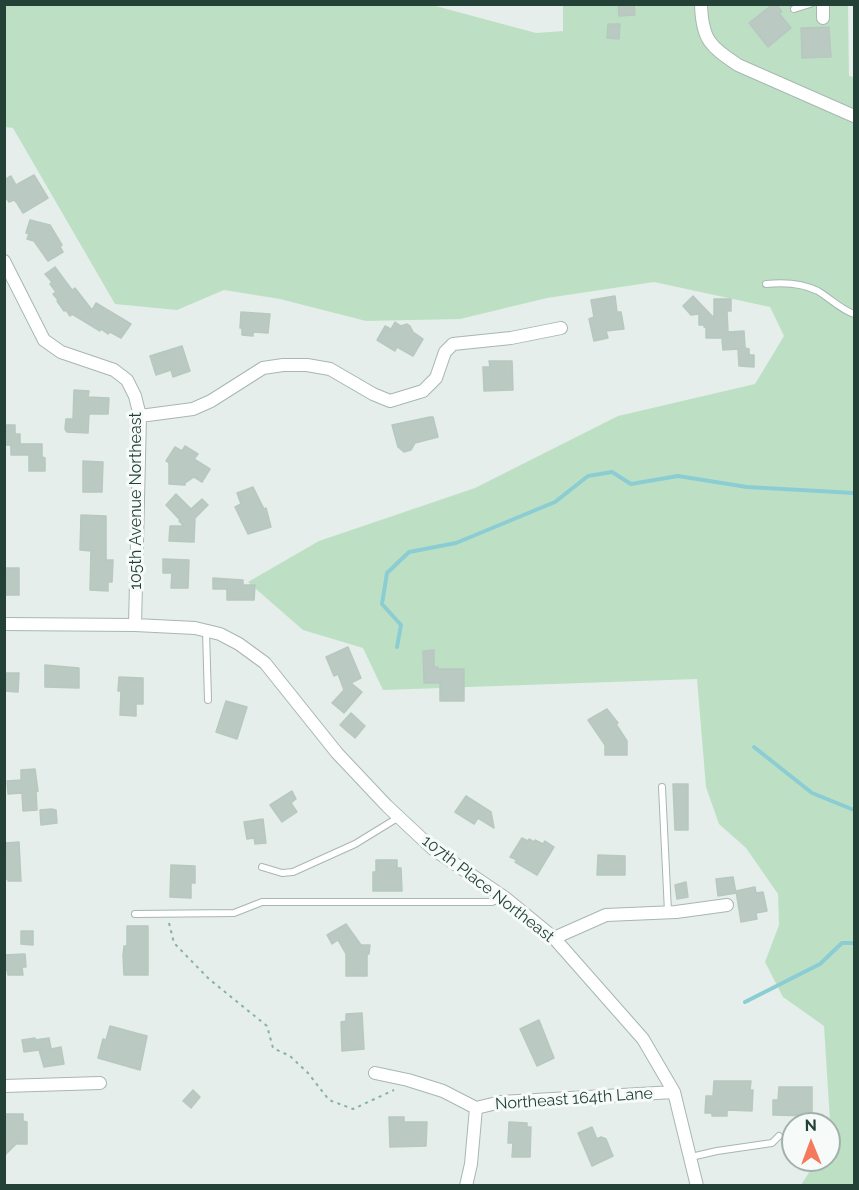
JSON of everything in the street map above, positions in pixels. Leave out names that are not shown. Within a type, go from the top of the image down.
[{"type":"street","points":[[701,4],[703,28],[710,44],[723,55],[738,65],[855,116]]},
{"type":"street","points":[[823,4],[823,18]]},
{"type":"street","name":"105th Avenue Northeast","points":[[5,262],[44,340],[61,352],[114,370],[127,380],[135,396],[140,416],[135,625]]},
{"type":"street","points":[[140,416],[193,409],[211,401],[263,368],[283,365],[307,365],[330,369],[373,394],[390,401],[423,391],[436,378],[445,352],[453,344],[511,338],[561,328]]},
{"type":"street","name":"107th Place Northeast","points":[[4,624],[195,628],[220,634],[239,644],[265,663],[337,753],[399,817],[433,849],[504,897],[554,938],[643,1039],[674,1092],[697,1185]]},
{"type":"street","points":[[554,938],[606,915],[668,912],[727,904]]},
{"type":"street","points":[[375,1073],[443,1091],[476,1108],[471,1164],[466,1185]]},
{"type":"street","points":[[4,1086],[100,1083]]},
{"type":"street","name":"Northeast 164th Lane","points":[[476,1108],[501,1102],[674,1092]]},
{"type":"lane","points":[[794,9],[810,4]]},
{"type":"lane","points":[[766,284],[789,282],[817,291],[855,315]]},
{"type":"lane","points":[[206,631],[208,700]]},
{"type":"lane","points":[[662,787],[668,912]]},
{"type":"lane","points":[[262,867],[282,873],[293,872],[355,844],[399,817]]},
{"type":"lane","points":[[135,915],[234,913],[262,902],[492,902],[504,897]]},
{"type":"lane","points":[[691,1157],[772,1143],[779,1136]]},
{"type":"path","points":[[167,915],[174,943],[209,979],[267,1026],[273,1048],[290,1056],[308,1073],[329,1100],[353,1108],[380,1095],[416,1083]]},
{"type":"green space","points":[[5,5],[432,5],[536,33],[563,31],[563,5],[848,5],[849,76],[854,77],[854,1185],[801,1185],[809,1172],[841,1172],[841,1112],[829,1112],[824,1026],[783,997],[765,962],[779,925],[778,894],[746,848],[719,824],[706,787],[697,679],[383,690],[363,648],[303,630],[248,582],[319,541],[475,488],[618,416],[755,384],[784,336],[770,307],[654,282],[547,298],[460,319],[366,321],[280,299],[224,290],[177,310],[115,304],[13,128],[5,127]]},
{"type":"building","points":[[618,4],[634,4],[635,15],[619,16]]},
{"type":"building","points":[[776,4],[782,12],[779,13],[791,28],[768,47],[749,23]]},
{"type":"building","points":[[608,24],[620,24],[619,39],[607,38]]},
{"type":"building","points":[[829,27],[831,57],[802,58],[801,28]]},
{"type":"building","points":[[34,175],[48,198],[23,213],[14,200],[9,202],[4,195],[4,180],[11,176],[16,185]]},
{"type":"building","points":[[30,220],[50,225],[62,245],[60,247],[63,252],[48,261],[34,241],[27,239],[29,234],[26,233]]},
{"type":"building","points":[[55,267],[72,290],[75,288],[92,310],[96,303],[131,324],[121,338],[101,329],[100,331],[72,314],[70,316],[66,310],[64,311],[53,294],[56,292],[50,284],[52,282],[45,274]]},
{"type":"building","points":[[615,296],[617,312],[621,312],[624,329],[606,331],[608,338],[594,341],[589,319],[594,317],[591,300]]},
{"type":"building","points":[[693,296],[714,318],[714,299],[731,299],[731,311],[727,311],[728,332],[744,331],[745,348],[749,349],[749,355],[754,355],[754,367],[739,366],[738,349],[723,350],[722,338],[706,338],[706,327],[699,325],[699,314],[691,315],[683,306]]},
{"type":"building","points":[[241,312],[270,314],[268,333],[253,332],[253,336],[242,335]]},
{"type":"building","points":[[395,322],[401,326],[407,324],[423,339],[413,356],[397,347],[395,351],[377,340],[385,326],[391,329]]},
{"type":"building","points":[[182,346],[190,371],[173,377],[171,370],[156,375],[150,356]]},
{"type":"building","points":[[489,361],[512,361],[513,390],[484,391],[483,367],[490,367]]},
{"type":"building","points":[[74,390],[89,391],[88,397],[109,398],[108,414],[89,414],[88,433],[67,432],[65,429],[66,419],[73,419]]},
{"type":"building","points":[[433,417],[438,437],[415,443],[411,450],[404,452],[398,447],[392,425]]},
{"type":"building","points":[[4,425],[15,425],[15,434],[20,434],[20,444],[42,444],[45,471],[29,471],[29,455],[11,455],[11,445],[4,445]]},
{"type":"building","points":[[185,446],[198,454],[194,459],[210,469],[202,482],[194,477],[185,485],[169,484],[169,463],[166,461],[175,447],[182,451]]},
{"type":"building","points":[[83,461],[103,462],[102,492],[83,492]]},
{"type":"building","points":[[253,487],[264,509],[266,508],[271,527],[248,534],[235,507],[241,504],[237,493]]},
{"type":"building","points":[[176,494],[191,509],[202,499],[208,505],[195,518],[194,542],[169,541],[170,526],[184,526],[166,505]]},
{"type":"building","points":[[81,515],[106,516],[106,560],[113,560],[112,582],[108,582],[108,591],[90,590],[91,551],[80,550]]},
{"type":"building","points":[[163,559],[189,560],[188,588],[171,588],[172,573],[163,573]]},
{"type":"building","points":[[4,568],[19,568],[19,595],[4,595]]},
{"type":"building","points":[[213,578],[243,580],[243,585],[255,585],[254,600],[227,600],[227,589],[213,589]]},
{"type":"building","points":[[348,647],[361,678],[351,683],[362,692],[344,713],[332,703],[344,690],[338,674],[334,676],[326,657]]},
{"type":"building","points":[[434,650],[434,667],[464,669],[464,701],[440,701],[440,683],[424,683],[423,651]]},
{"type":"building","points":[[45,665],[79,668],[79,688],[45,687]]},
{"type":"building","points":[[4,673],[19,673],[18,692],[4,691]]},
{"type":"building","points":[[119,677],[143,678],[143,704],[136,704],[136,716],[120,715]]},
{"type":"building","points":[[226,701],[247,707],[237,739],[216,732]]},
{"type":"building","points":[[607,709],[618,723],[616,724],[627,741],[627,755],[605,755],[605,745],[588,720]]},
{"type":"building","points":[[351,713],[365,726],[355,738],[340,725]]},
{"type":"building","points":[[35,769],[38,791],[36,792],[37,810],[23,811],[22,793],[8,794],[7,781],[21,780],[21,770]]},
{"type":"building","points":[[673,784],[688,784],[688,830],[675,830]]},
{"type":"building","points":[[292,791],[296,799],[291,803],[297,812],[282,822],[270,805]]},
{"type":"building","points":[[466,796],[491,812],[494,828],[478,818],[474,824],[455,812]]},
{"type":"building","points":[[40,810],[56,810],[57,823],[41,825]]},
{"type":"building","points":[[263,819],[266,843],[255,844],[254,838],[247,839],[244,822]]},
{"type":"building","points":[[522,838],[543,844],[545,841],[554,847],[537,875],[510,857]]},
{"type":"building","points":[[19,842],[21,881],[8,881],[4,879],[6,843]]},
{"type":"building","points":[[598,855],[625,856],[625,875],[597,875]]},
{"type":"building","points":[[376,860],[397,860],[397,868],[401,868],[402,891],[373,891],[373,872],[376,872]]},
{"type":"building","points":[[171,865],[195,866],[195,883],[191,883],[191,898],[170,897]]},
{"type":"building","points":[[733,877],[736,893],[718,896],[716,879]]},
{"type":"building","points":[[686,882],[688,897],[677,899],[675,885]]},
{"type":"building","points":[[755,887],[756,893],[763,892],[767,911],[756,913],[757,919],[741,922],[736,891]]},
{"type":"building","points":[[346,924],[361,945],[370,945],[369,954],[367,954],[367,976],[346,976],[346,954],[338,940],[332,944],[327,935]]},
{"type":"building","points":[[127,926],[148,926],[148,975],[124,975],[123,956],[124,946],[127,946]]},
{"type":"building","points":[[21,931],[33,931],[33,945],[21,944]]},
{"type":"building","points":[[25,954],[26,967],[22,967],[23,975],[8,975],[7,970],[4,970],[4,955]]},
{"type":"building","points":[[362,1013],[364,1049],[342,1051],[341,1022],[346,1021],[346,1014]]},
{"type":"building","points":[[539,1020],[554,1058],[537,1066],[520,1029]]},
{"type":"building","points":[[110,1026],[147,1036],[140,1070],[98,1058],[103,1039],[106,1040]]},
{"type":"building","points":[[35,1038],[35,1040],[49,1038],[51,1049],[61,1047],[64,1064],[44,1067],[39,1050],[24,1052],[22,1040]]},
{"type":"building","points":[[714,1081],[751,1081],[752,1111],[727,1110],[727,1116],[712,1116],[712,1113],[705,1113],[706,1096],[713,1096]]},
{"type":"building","points":[[779,1087],[812,1087],[812,1112],[781,1112],[781,1115],[773,1115],[773,1100],[778,1100]]},
{"type":"building","points":[[193,1090],[200,1097],[191,1108],[183,1101]]},
{"type":"building","points":[[4,1114],[23,1114],[23,1121],[27,1122],[27,1144],[16,1144],[4,1156]]},
{"type":"building","points":[[389,1117],[404,1117],[404,1122],[427,1122],[426,1146],[390,1147]]},
{"type":"building","points":[[509,1122],[527,1123],[527,1127],[531,1127],[530,1157],[512,1157],[513,1143],[508,1143]]},
{"type":"building","points":[[592,1127],[597,1139],[601,1137],[606,1139],[613,1156],[592,1166],[578,1133]]},
{"type":"waterway","points":[[397,647],[401,625],[382,604],[387,573],[409,552],[456,543],[555,502],[588,476],[612,472],[631,484],[678,476],[747,487],[854,493]]},
{"type":"waterway","points":[[754,747],[812,793],[854,810]]},
{"type":"waterway","points":[[745,1002],[820,964],[842,943],[854,943]]}]
